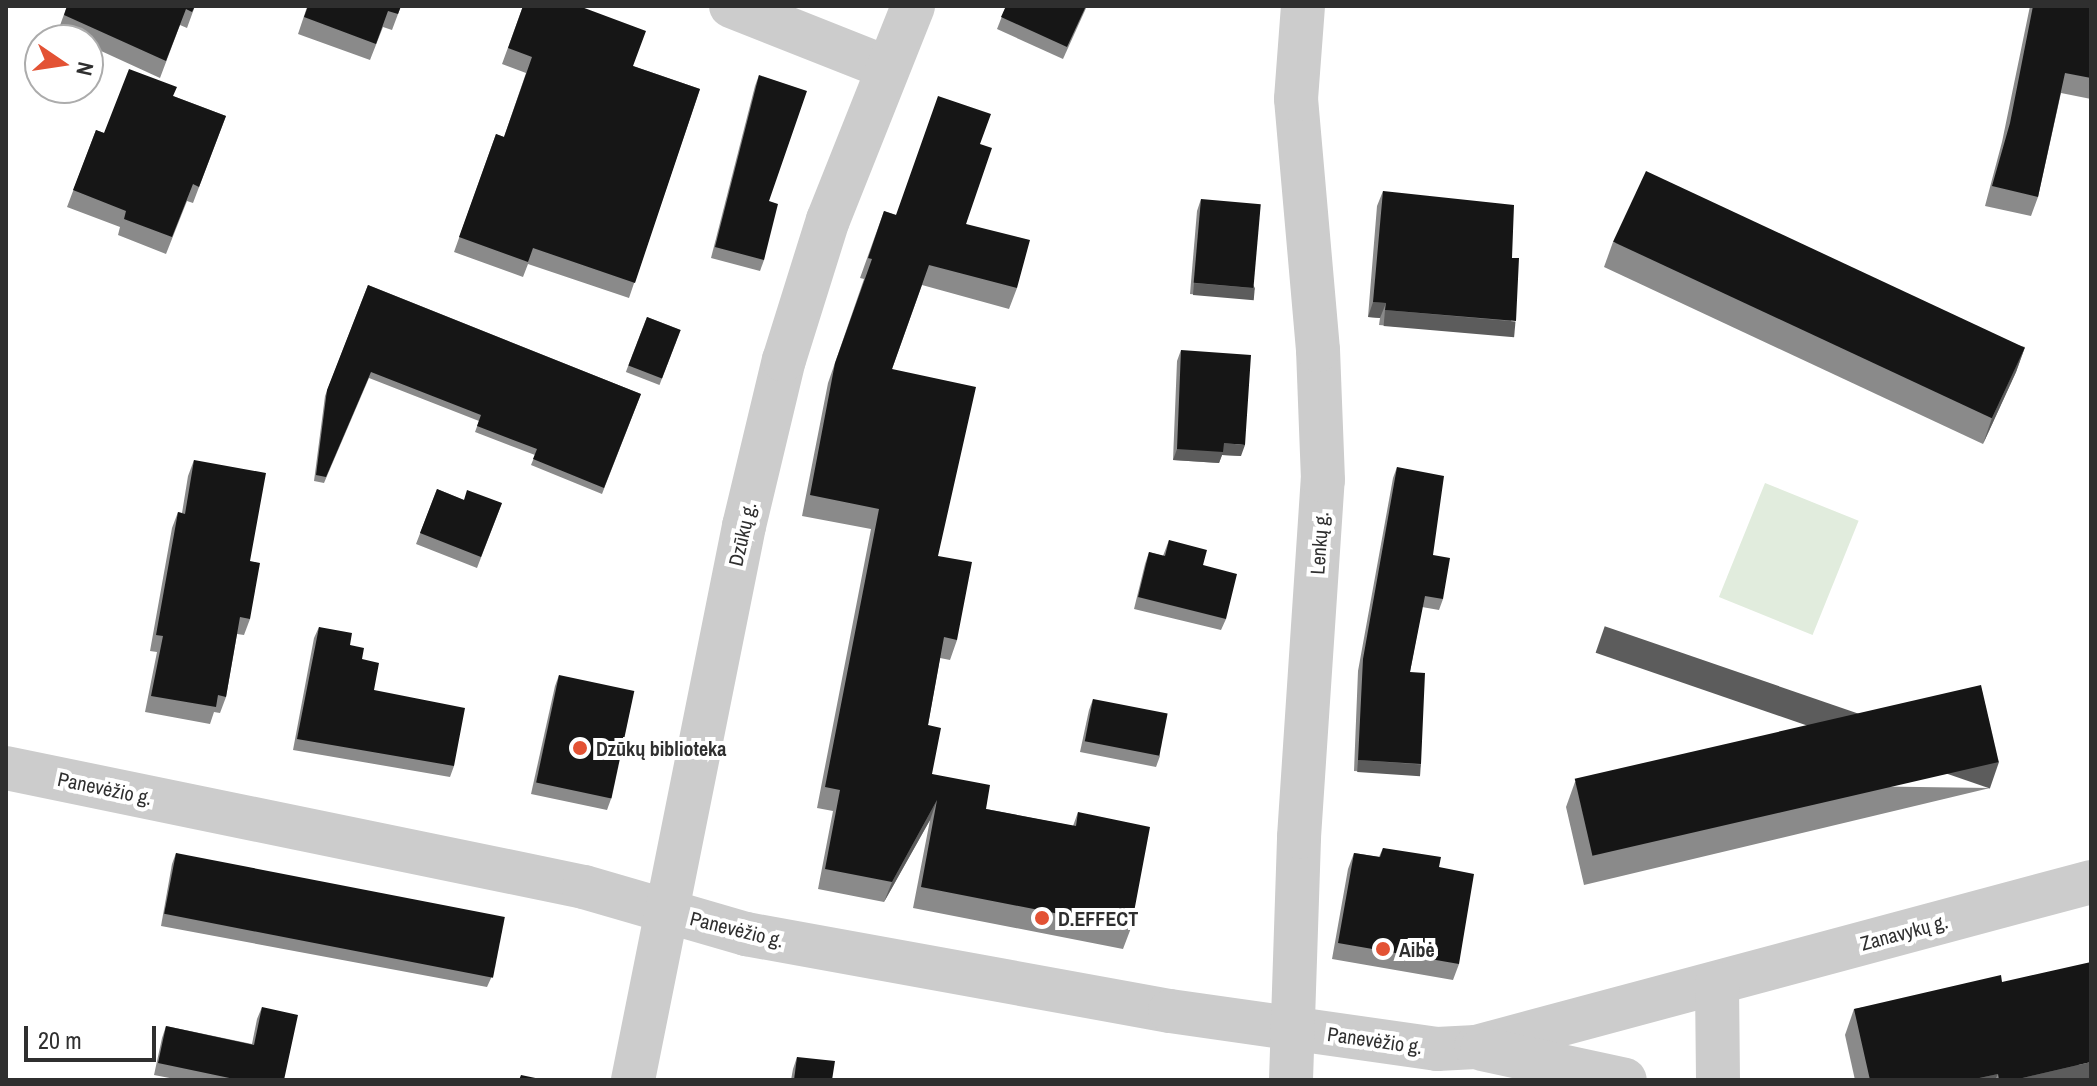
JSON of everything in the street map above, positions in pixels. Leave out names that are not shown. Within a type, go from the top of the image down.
[{"type":"street","points":[[731,6],[885,67]]},
{"type":"street","name":"Dzūkų g.","points":[[633,1080],[744,526],[784,360],[828,220],[885,67],[913,6]]},
{"type":"street","name":"Lenkų g.","points":[[1291,1080],[1289,1029],[1323,480],[1318,350],[1296,99],[1303,6]]},
{"type":"street","name":"Panevėžio g.","points":[[6,768],[584,887],[746,934],[1289,1029],[1437,1049],[1476,1047],[1717,984]]},
{"type":"street","name":"Zanavykų g.","points":[[1717,984],[2091,882]]},
{"type":"street","points":[[1717,984],[1718,1080]]},
{"type":"street","name":"Panevėžio g.","points":[[1476,1047],[1625,1080]]},
{"type":"green space","points":[[1765,483],[1859,521],[1813,635],[1719,597]]},
{"type":"building","points":[[67,6],[195,6],[192,12],[186,9],[166,61],[104,33],[104,24],[84,24],[64,15]]},
{"type":"building","points":[[308,6],[401,6],[398,14],[388,11],[376,44],[304,17]]},
{"type":"building","points":[[523,6],[579,6],[646,31],[633,66],[700,89],[635,283],[533,248],[528,262],[459,237],[496,134],[504,137],[532,57],[508,48]]},
{"type":"building","points":[[1006,6],[1086,6],[1067,47],[1001,17]]},
{"type":"building","points":[[2033,6],[2091,6],[2091,78],[2065,73],[2038,197],[1992,186],[2010,123]]},
{"type":"building","points":[[129,69],[177,87],[173,96],[226,116],[199,187],[193,184],[172,237],[124,219],[126,211],[73,190],[96,130],[104,133]]},
{"type":"building","points":[[759,75],[807,91],[769,201],[778,204],[764,260],[715,247]]},
{"type":"building","points":[[938,96],[991,114],[980,144],[992,148],[966,224],[1030,240],[1017,288],[929,265],[892,369],[976,387],[938,556],[972,562],[957,640],[944,637],[928,725],[941,728],[932,774],[990,785],[986,809],[1076,826],[1078,812],[1150,827],[1131,928],[921,887],[937,800],[892,882],[825,869],[840,790],[825,787],[879,509],[810,495],[835,363],[872,259],[868,258],[884,211],[896,215]]},
{"type":"building","points":[[1646,171],[2025,348],[1992,418],[1613,242]]},
{"type":"building","points":[[1383,191],[1514,205],[1512,258],[1519,258],[1516,321],[1385,310],[1386,303],[1373,302]]},
{"type":"building","points":[[1201,199],[1261,204],[1253,288],[1194,283]]},
{"type":"building","points":[[368,285],[641,394],[604,488],[533,459],[537,449],[477,426],[481,415],[371,372],[326,477],[316,475],[327,390]]},
{"type":"building","points":[[647,317],[681,330],[662,378],[628,366]]},
{"type":"building","points":[[1181,350],[1251,355],[1245,445],[1224,443],[1223,452],[1177,449]]},
{"type":"building","points":[[194,460],[266,473],[250,561],[260,563],[250,619],[240,617],[226,697],[218,695],[216,707],[151,696],[163,636],[156,635],[178,512],[185,514]]},
{"type":"building","points":[[1397,467],[1444,476],[1433,555],[1450,558],[1443,599],[1425,596],[1410,672],[1425,673],[1421,764],[1358,760],[1363,659]]},
{"type":"building","points":[[437,489],[464,500],[467,490],[502,503],[481,557],[420,533]]},
{"type":"building","points":[[1169,540],[1207,550],[1203,565],[1237,574],[1226,619],[1138,597],[1149,552],[1165,556]]},
{"type":"building","points":[[319,627],[352,633],[350,645],[364,648],[362,659],[379,663],[374,690],[465,708],[454,766],[297,739]]},
{"type":"building","name":"Dzūkų biblioteka","points":[[559,675],[634,691],[611,799],[536,783]]},
{"type":"building","points":[[1981,685],[1999,762],[1592,856],[1575,779]]},
{"type":"building","points":[[1093,699],[1168,714],[1159,756],[1085,741]]},
{"type":"building","points":[[1383,848],[1441,857],[1439,867],[1474,874],[1459,964],[1338,943],[1354,853],[1380,857]]},
{"type":"building","points":[[176,853],[505,917],[493,978],[164,914]]},
{"type":"building","points":[[2091,962],[2091,1062],[2014,1080],[1999,1080],[1998,1074],[1970,1080],[1870,1080],[1854,1009],[2001,975],[2002,982]]},
{"type":"building","points":[[262,1007],[298,1015],[284,1080],[239,1080],[158,1063],[166,1026],[254,1045]]},
{"type":"building","points":[[797,1057],[835,1061],[832,1080],[794,1080]]},
{"type":"building","points":[[521,1075],[545,1080],[519,1080]]},
{"type":"place","name":"Dzūkų biblioteka","points":[[580,748]]},
{"type":"place","name":"D.EFFECT","points":[[1042,918]]},
{"type":"place","name":"Aibė","points":[[1383,949]]}]
